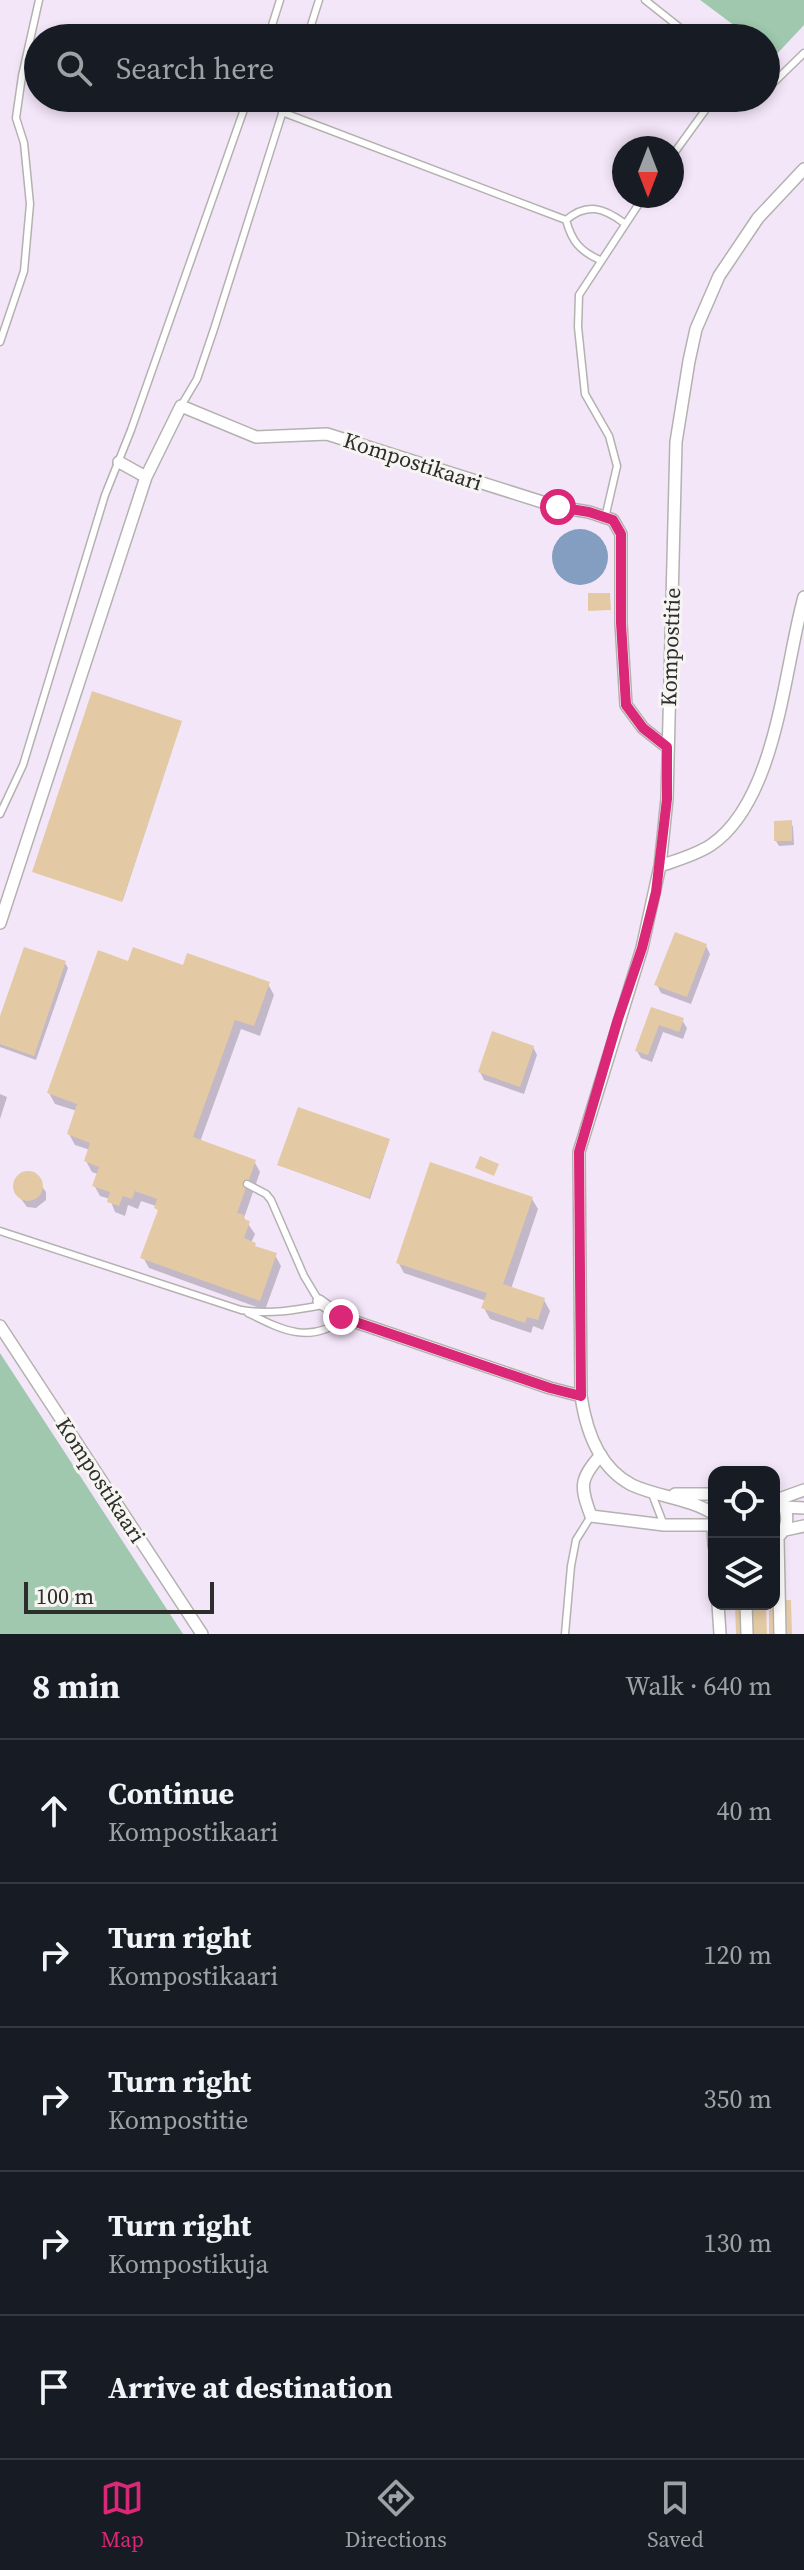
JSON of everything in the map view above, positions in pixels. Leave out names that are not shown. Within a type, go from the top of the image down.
[{"type":"street","name":"Kompostitie","points":[[708,1519],[657,1492],[632,1485],[617,1475],[601,1455],[585,1421],[581,1396],[579,1152],[642,948],[660,866],[667,799],[676,442],[696,329],[719,276],[758,218],[804,169]]},
{"type":"street","points":[[0,923],[146,477],[181,406]]},
{"type":"street","name":"Kompostikaari","points":[[181,406],[256,437],[327,434],[558,507],[605,518]]},
{"type":"street","points":[[119,462],[146,477]]},
{"type":"street","points":[[605,518],[613,520],[621,534],[621,623],[626,705],[643,728],[667,747]]},
{"type":"street","points":[[660,866],[688,857],[712,844],[738,819],[758,779],[778,726],[804,597]]},
{"type":"street","points":[[321,1303],[345,1318],[581,1396]]},
{"type":"street","name":"Kompostikaari","points":[[0,1326],[202,1634]]},
{"type":"street","points":[[601,1455],[587,1470],[583,1480],[583,1494],[591,1516],[664,1525],[708,1522]]},
{"type":"street","points":[[780,1501],[804,1490]]},
{"type":"street","name":"Kompostitie","points":[[657,1492],[708,1494]]},
{"type":"street","points":[[780,1501],[804,1508]]},
{"type":"street","points":[[780,1503],[788,1518],[780,1534]]},
{"type":"street","points":[[780,1536],[804,1526]]},
{"type":"street","points":[[779,1538],[780,1634]]},
{"type":"street","points":[[718,1610],[720,1634]]},
{"type":"street","points":[[746,1610],[747,1634]]},
{"type":"lane","points":[[34,24],[39,0]]},
{"type":"lane","points":[[272,24],[280,0]]},
{"type":"lane","points":[[311,24],[319,0]]},
{"type":"lane","points":[[645,0],[675,24]]},
{"type":"lane","points":[[780,76],[804,53]]},
{"type":"lane","points":[[0,342],[24,271],[30,204],[24,143],[16,118],[24,67]]},
{"type":"lane","points":[[0,814],[23,765],[105,495],[243,112]]},
{"type":"lane","points":[[181,406],[197,379],[282,112],[566,220]]},
{"type":"lane","points":[[684,139],[704,112]]},
{"type":"lane","points":[[566,220],[589,207],[599,208],[624,223]]},
{"type":"lane","points":[[605,518],[617,466],[609,436],[585,394],[578,319],[579,295],[635,208]]},
{"type":"lane","points":[[566,220],[578,247],[600,260]]},
{"type":"lane","points":[[241,1310],[278,1312],[321,1303],[304,1276],[271,1200],[247,1184]]},
{"type":"lane","points":[[0,1231],[241,1310],[284,1330],[296,1333],[324,1330],[345,1318]]},
{"type":"lane","points":[[657,1492],[664,1525]]},
{"type":"lane","points":[[565,1634],[576,1540],[591,1516]]},
{"type":"shaded area","points":[[0,0],[699,0],[732,24],[24,24],[24,112],[780,112],[780,50],[804,25],[804,1634],[0,1634]]},
{"type":"green space","points":[[700,0],[804,0],[804,25],[780,51],[780,24],[732,24]]},
{"type":"green space","points":[[0,1353],[183,1634],[0,1634]]},
{"type":"water","points":[[580,529],[600,537],[608,557],[600,577],[580,585],[560,577],[552,557],[560,537]]},
{"type":"building","points":[[588,593],[610,593],[611,610],[588,611]]},
{"type":"building","points":[[92,691],[182,721],[122,902],[32,872]]},
{"type":"building","points":[[792,820],[792,841],[774,841],[774,821]]},
{"type":"building","points":[[675,932],[707,944],[687,997],[654,985]]},
{"type":"building","points":[[24,947],[66,961],[34,1056],[0,1044],[0,1016]]},
{"type":"building","points":[[133,947],[183,965],[187,953],[270,982],[254,1026],[235,1020],[193,1137],[256,1160],[237,1213],[245,1215],[243,1219],[250,1221],[244,1238],[256,1243],[255,1246],[277,1253],[260,1301],[140,1258],[158,1210],[154,1208],[157,1199],[135,1191],[132,1199],[123,1196],[119,1206],[107,1202],[110,1192],[92,1186],[99,1167],[84,1161],[90,1143],[67,1134],[77,1104],[47,1093],[98,950],[128,961]]},
{"type":"building","points":[[651,1007],[684,1018],[679,1032],[659,1025],[648,1055],[635,1051]]},
{"type":"building","points":[[492,1031],[534,1046],[520,1087],[478,1072]]},
{"type":"building","points":[[298,1107],[390,1139],[369,1198],[277,1165]]},
{"type":"building","points":[[480,1156],[499,1164],[494,1176],[475,1168]]},
{"type":"building","points":[[430,1162],[533,1197],[503,1284],[545,1298],[538,1320],[527,1317],[525,1323],[481,1308],[487,1293],[396,1263]]},
{"type":"building","points":[[28,1171],[39,1175],[43,1186],[39,1197],[28,1201],[17,1197],[13,1186],[17,1175]]},
{"type":"building","points":[[780,1600],[791,1600],[792,1634],[769,1634],[769,1610],[780,1610]]},
{"type":"building","points":[[735,1610],[766,1610],[767,1634],[736,1634]]},
{"type":"route","points":[[341,1317],[581,1396],[579,1152],[642,948],[656,892],[667,799],[667,747],[643,728],[626,705],[621,623],[621,534],[613,520],[558,507]]}]
